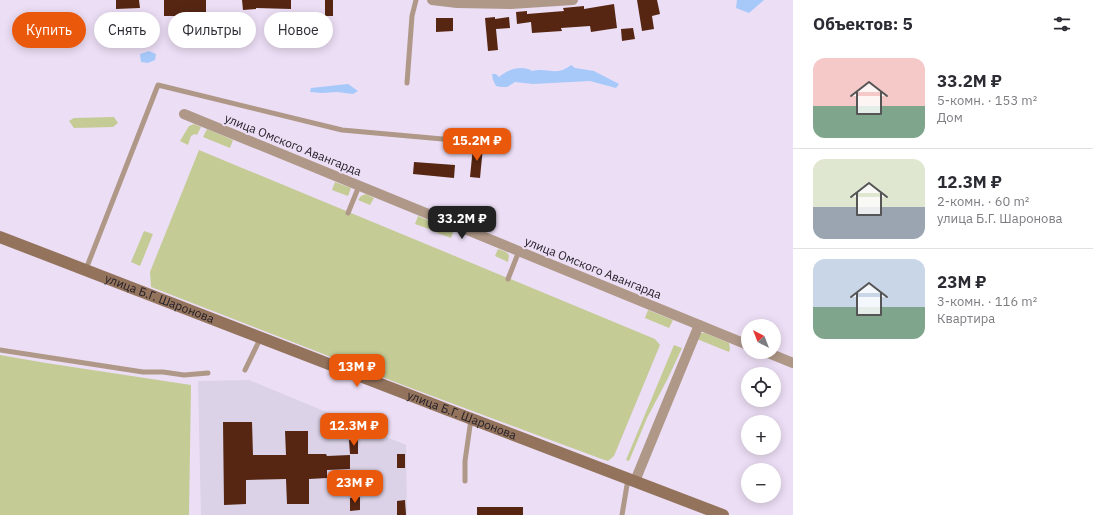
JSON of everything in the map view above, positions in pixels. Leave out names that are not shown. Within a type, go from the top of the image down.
[{"type":"main road","name":"улица Б.Г. Шаронова","points":[[0,237],[723,515]]},
{"type":"street","points":[[432,0],[457,3],[511,4],[573,0]]},
{"type":"street","name":"улица Омского Авангарда","points":[[181,113],[741,342]]},
{"type":"street","points":[[632,480],[699,325]]},
{"type":"street","points":[[781,358],[793,363]]},
{"type":"lane","points":[[407,83],[412,16],[416,0]]},
{"type":"lane","points":[[86,270],[158,85],[342,130],[465,141]]},
{"type":"lane","points":[[348,213],[359,186]]},
{"type":"lane","points":[[508,279],[519,251]]},
{"type":"lane","points":[[245,370],[261,337]]},
{"type":"lane","points":[[0,350],[143,372],[163,372],[184,375],[208,373]]},
{"type":"lane","points":[[464,481],[465,461],[471,419]]},
{"type":"lane","points":[[622,515],[632,480]]},
{"type":"shaded area","points":[[249,380],[406,445],[407,515],[201,515],[198,381]]},
{"type":"green space","points":[[114,117],[118,123],[113,127],[74,128],[69,121],[74,118]]},
{"type":"green space","points":[[194,124],[201,127],[197,135],[195,134],[191,136],[188,145],[180,141],[189,126]]},
{"type":"green space","points":[[207,129],[233,140],[230,148],[203,137]]},
{"type":"green space","points":[[199,150],[655,339],[660,345],[614,456],[608,461],[599,458],[408,387],[151,287],[150,272]]},
{"type":"green space","points":[[335,182],[351,188],[348,196],[332,190]]},
{"type":"green space","points":[[366,194],[374,198],[370,205],[358,200],[361,196]]},
{"type":"green space","points":[[418,216],[435,223],[432,230],[415,224]]},
{"type":"green space","points":[[441,225],[454,230],[451,238],[437,233]]},
{"type":"green space","points":[[144,231],[153,234],[140,266],[131,262]]},
{"type":"green space","points":[[498,249],[509,255],[508,262],[495,256]]},
{"type":"green space","points":[[648,310],[673,320],[669,328],[645,318]]},
{"type":"green space","points":[[701,333],[705,333],[729,343],[729,352],[697,339]]},
{"type":"green space","points":[[674,345],[682,348],[647,418],[629,461],[626,460]]},
{"type":"green space","points":[[0,355],[191,385],[189,515],[0,515]]},
{"type":"water","points":[[737,0],[764,0],[749,13],[736,8]]},
{"type":"water","points":[[149,51],[156,54],[155,60],[148,63],[141,62],[140,54]]},
{"type":"water","points":[[571,65],[575,68],[594,71],[619,84],[616,88],[590,81],[533,84],[515,82],[507,87],[501,87],[496,86],[492,74],[496,74],[499,77],[511,70],[520,68],[532,71],[556,71],[566,69]]},
{"type":"water","points":[[348,84],[358,91],[353,94],[337,92],[310,92],[311,88]]},
{"type":"building","points":[[116,0],[139,0],[140,8],[116,9]]},
{"type":"building","points":[[164,0],[206,0],[206,12],[168,12],[168,16],[164,16]]},
{"type":"building","points":[[242,0],[291,0],[291,9],[256,8],[243,10]]},
{"type":"building","points":[[325,0],[333,0],[333,12],[325,12]]},
{"type":"building","points":[[637,0],[657,0],[660,14],[652,16],[654,29],[642,31]]},
{"type":"building","points":[[614,4],[617,28],[591,32],[590,26],[561,28],[562,31],[532,33],[531,22],[517,24],[516,12],[527,11],[527,14],[564,11],[563,8],[584,6],[584,9]]},
{"type":"building","points":[[495,17],[495,19],[509,17],[510,28],[496,29],[498,50],[488,51],[485,18]]},
{"type":"building","points":[[436,18],[453,18],[453,31],[436,32]]},
{"type":"building","points":[[633,28],[635,39],[622,41],[621,29]]},
{"type":"building","points":[[473,147],[483,147],[480,178],[470,177]]},
{"type":"building","points":[[414,162],[455,165],[454,178],[413,174]]},
{"type":"building","points":[[223,422],[252,422],[253,455],[286,455],[285,431],[308,431],[308,454],[326,454],[327,456],[350,455],[350,469],[327,470],[327,478],[309,479],[309,504],[287,504],[286,479],[246,480],[246,504],[224,505]]},
{"type":"building","points":[[349,440],[358,440],[358,454],[350,454]]},
{"type":"building","points":[[397,454],[405,454],[405,468],[397,468]]},
{"type":"building","points":[[360,497],[360,510],[350,511],[350,498]]},
{"type":"building","points":[[405,500],[406,515],[397,515],[397,501]]},
{"type":"building","points":[[477,507],[523,507],[523,515],[477,515]]}]
